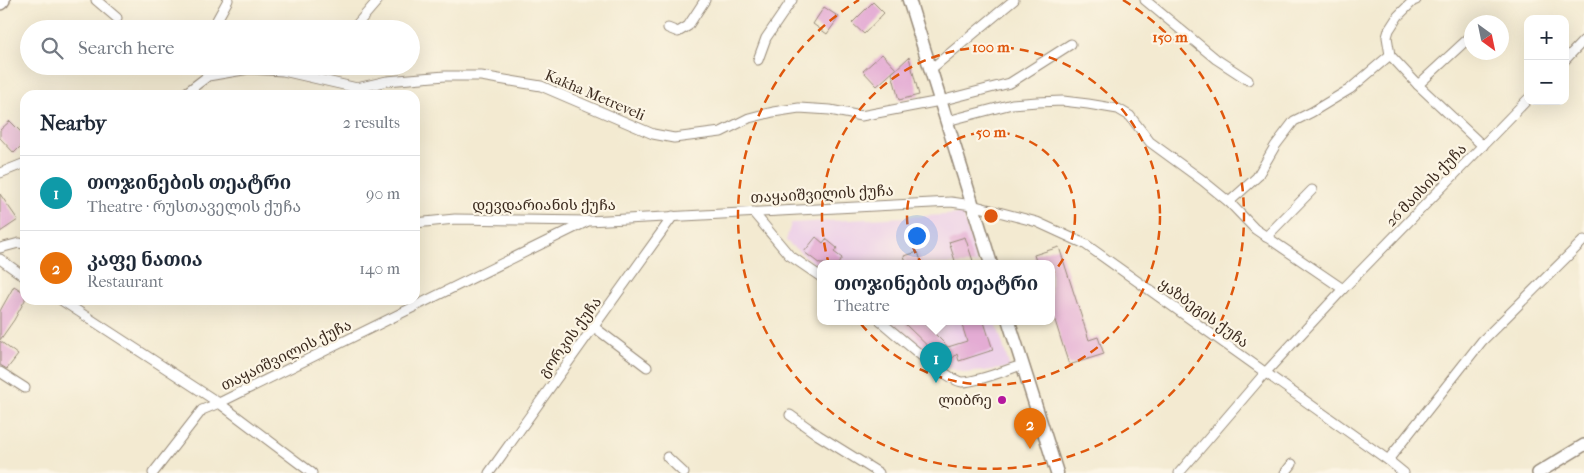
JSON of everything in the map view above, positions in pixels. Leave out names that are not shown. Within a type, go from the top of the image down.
[{"type":"main road","points":[[909,0],[990,260]]},
{"type":"main road","points":[[1010,325],[1057,473]]},
{"type":"street","points":[[96,0],[117,18]]},
{"type":"street","points":[[217,20],[228,0]]},
{"type":"street","points":[[361,20],[378,0]]},
{"type":"street","points":[[668,28],[678,32],[688,26],[705,0]]},
{"type":"street","points":[[758,60],[766,38],[792,0]]},
{"type":"street","points":[[930,69],[1014,0]]},
{"type":"street","points":[[1145,0],[1216,58],[1248,80]]},
{"type":"street","points":[[1416,0],[1398,16],[1389,30],[1387,37],[1390,55],[1418,85],[1483,146]]},
{"type":"street","points":[[1569,56],[1584,40]]},
{"type":"street","points":[[1418,85],[1464,43]]},
{"type":"street","name":"Kakha Metreveli","points":[[300,75],[357,88],[387,80],[445,76],[481,76],[542,86],[653,134],[674,138],[721,132],[749,118],[799,108],[830,110],[861,116],[940,101],[1010,83],[1071,44]]},
{"type":"street","points":[[1229,202],[1257,177],[1275,146],[1294,121],[1350,89],[1390,55]]},
{"type":"street","name":"Kakha Metreveli","points":[[190,90],[208,76],[214,75]]},
{"type":"street","points":[[947,121],[1012,104],[1036,102],[1057,101],[1118,109],[1130,116],[1150,142],[1229,202],[1255,229],[1343,289]]},
{"type":"street","name":"26 მაისის ქუჩა","points":[[1178,473],[1265,373],[1343,289],[1524,103]]},
{"type":"street","points":[[0,173],[20,165]]},
{"type":"street","points":[[1266,237],[1312,190]]},
{"type":"street","name":"თაყაიშვილის ქუჩა","points":[[673,216],[951,202],[972,205]]},
{"type":"street","name":"ყაზბეგის ქუჩა","points":[[972,205],[1037,222],[1085,244],[1404,473]]},
{"type":"street","points":[[753,212],[789,255],[817,274]]},
{"type":"street","name":"დევდარიანის ქუჩა","points":[[420,222],[454,219],[588,221],[673,216]]},
{"type":"street","name":"გორკის ქუჩა","points":[[489,473],[673,216]]},
{"type":"street","name":"თაყაიშვილის ქუჩა","points":[[420,304],[588,221]]},
{"type":"street","points":[[1388,460],[1482,342],[1584,240]]},
{"type":"street","points":[[0,248],[20,244]]},
{"type":"street","points":[[0,259],[20,273]]},
{"type":"street","points":[[69,305],[219,403],[312,473]]},
{"type":"street","name":"თაყაიშვილის ქუჩა","points":[[153,473],[202,410],[418,305]]},
{"type":"street","points":[[885,325],[953,379],[960,382],[973,380],[1022,365]]},
{"type":"street","points":[[594,327],[647,367]]},
{"type":"street","points":[[0,372],[25,388]]},
{"type":"street","points":[[790,415],[818,436],[879,473]]},
{"type":"street","points":[[1538,473],[1584,445]]},
{"type":"street","points":[[667,457],[684,473]]},
{"type":"street","points":[[1286,473],[1292,464]]},
{"type":"shaded area","points":[[963,214],[977,260],[817,260],[817,266],[786,241],[791,223]]},
{"type":"shaded area","points":[[891,325],[997,325],[1010,368],[966,373],[944,367]]},
{"type":"building","points":[[873,2],[884,13],[864,34],[852,23]]},
{"type":"building","points":[[824,7],[839,17],[827,34],[813,24]]},
{"type":"building","points":[[882,54],[896,69],[877,86],[863,71]]},
{"type":"building","points":[[909,57],[919,95],[899,100],[892,73]]},
{"type":"building","points":[[10,121],[20,131],[20,147],[14,153],[0,138],[0,130]]},
{"type":"building","points":[[0,194],[18,220],[0,232]]},
{"type":"building","points":[[816,237],[823,243],[826,239],[837,248],[834,252],[842,258],[841,260],[817,260],[817,262],[804,252]]},
{"type":"building","points":[[965,237],[973,260],[955,260],[949,242]]},
{"type":"building","points":[[1059,247],[1089,340],[1098,337],[1104,354],[1069,365],[1055,321],[1055,260],[1036,260],[1034,255]]},
{"type":"building","points":[[918,252],[921,260],[906,260],[904,256]]},
{"type":"building","points":[[14,286],[20,290],[20,305],[22,305],[0,340],[0,311]]},
{"type":"building","points":[[906,325],[926,325],[948,347],[967,341],[962,325],[985,325],[993,350],[959,361],[957,354],[946,364]]},
{"type":"building","points":[[0,341],[18,355],[7,369],[0,365]]},
{"type":"place","name":"თოჯინების თეატრი","points":[[936,383]]},
{"type":"place","name":"ლიბრე","points":[[1002,400]]},
{"type":"place","name":"კაფე ნათია","points":[[1030,449]]}]
